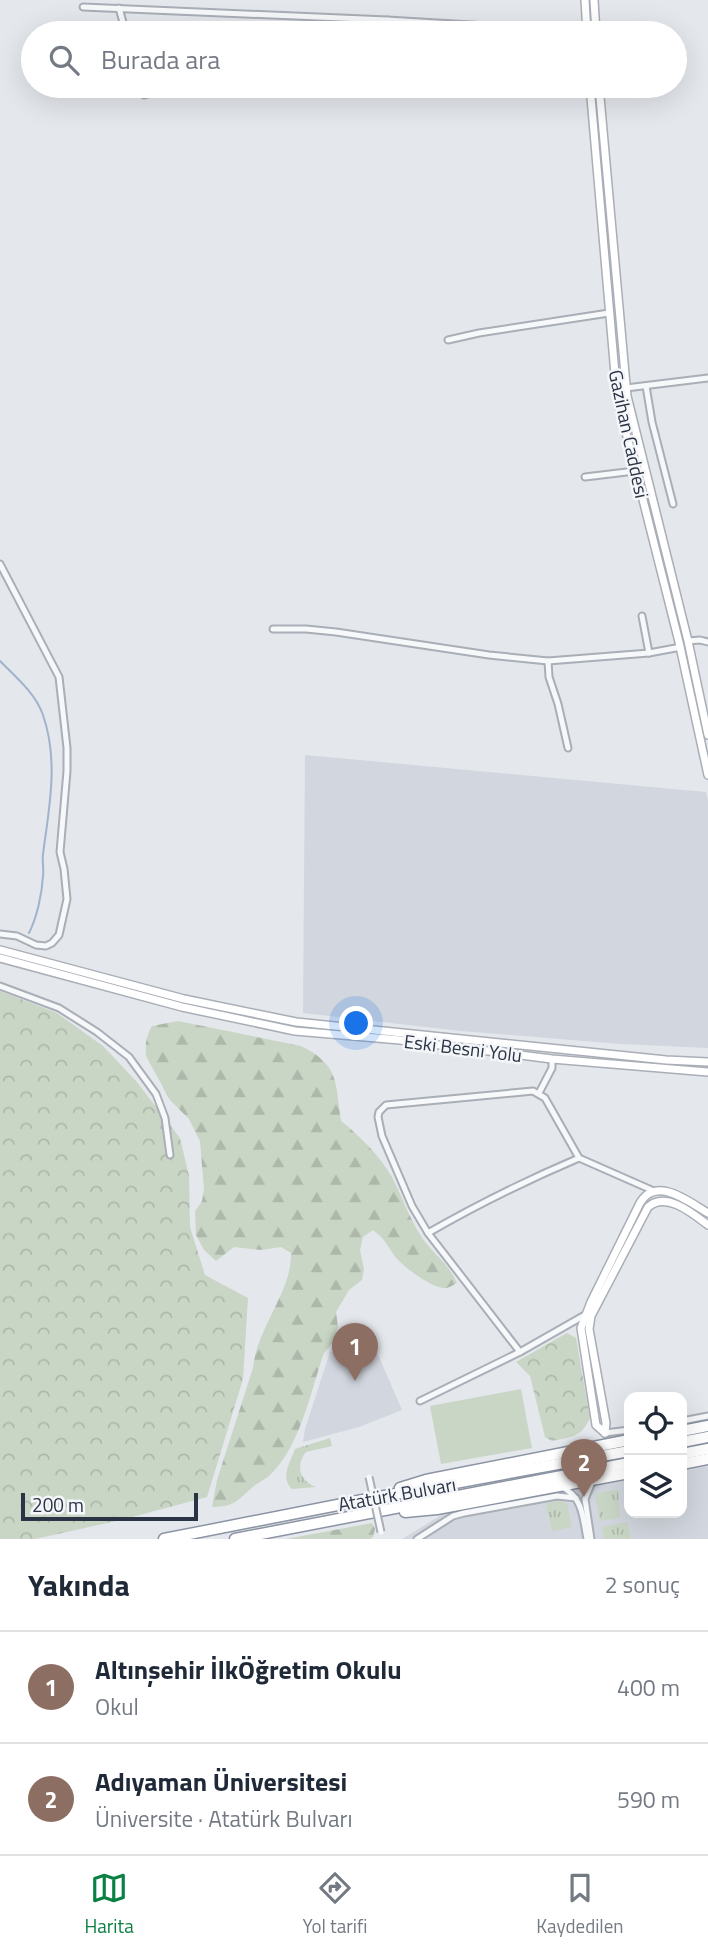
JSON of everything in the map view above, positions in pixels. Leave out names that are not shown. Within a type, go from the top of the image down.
[{"type":"highway","points":[[687,1430],[708,1426]]},
{"type":"highway","points":[[687,1441],[708,1437]]},
{"type":"highway","points":[[363,1500],[426,1480],[624,1441]]},
{"type":"highway","points":[[687,1453],[708,1449]]},
{"type":"highway","name":"Atatürk Bulvarı","points":[[164,1539],[624,1452]]},
{"type":"highway","points":[[687,1463],[708,1459]]},
{"type":"highway","name":"Atatürk Bulvarı","points":[[235,1539],[624,1463]]},
{"type":"highway","points":[[366,1515],[437,1509],[624,1474]]},
{"type":"main road","points":[[584,0],[586,21]]},
{"type":"main road","points":[[594,0],[595,21]]},
{"type":"main road","name":"Gazihan Caddesi","points":[[591,98],[618,397],[681,647],[708,775]]},
{"type":"main road","name":"Gazihan Caddesi","points":[[600,98],[626,388],[636,439],[688,641],[708,735]]},
{"type":"main road","points":[[0,950],[57,969]]},
{"type":"main road","points":[[0,958],[57,969]]},
{"type":"main road","name":"Eski Besni Yolu","points":[[57,969],[191,1009],[295,1031],[400,1040],[552,1059],[708,1072]]},
{"type":"main road","name":"Eski Besni Yolu","points":[[57,969],[202,1003],[315,1025],[708,1062]]},
{"type":"main road","points":[[605,1433],[606,1423],[588,1316],[643,1198],[653,1191],[662,1190],[708,1213]]},
{"type":"main road","points":[[588,1316],[648,1208],[654,1202],[669,1202],[708,1225]]},
{"type":"street","points":[[83,7],[404,21]]},
{"type":"street","points":[[119,8],[123,21]]},
{"type":"street","points":[[448,340],[609,313]]},
{"type":"street","points":[[626,388],[708,379]]},
{"type":"street","points":[[646,386],[652,422],[673,504]]},
{"type":"street","points":[[585,477],[635,471]]},
{"type":"street","points":[[0,564],[59,677],[67,771],[60,852],[67,899],[59,935],[46,946],[36,945],[17,936],[0,934]]},
{"type":"street","points":[[642,616],[649,653]]},
{"type":"street","points":[[273,629],[336,632],[489,655],[548,660],[649,653],[681,647]]},
{"type":"street","points":[[688,641],[708,642]]},
{"type":"street","points":[[548,660],[549,677],[568,748]]},
{"type":"street","points":[[0,986],[59,1008],[97,1032],[129,1057],[156,1094],[165,1118],[170,1155]]},
{"type":"street","points":[[539,1093],[552,1068],[552,1059]]},
{"type":"street","points":[[520,1352],[428,1233],[412,1206],[382,1136],[378,1117],[382,1108],[386,1105],[533,1091],[545,1098],[579,1158],[653,1191]]},
{"type":"street","points":[[428,1233],[479,1203],[579,1158]]},
{"type":"street","points":[[419,1401],[588,1316]]},
{"type":"street","points":[[687,1420],[708,1416]]},
{"type":"street","points":[[605,1433],[624,1431]]},
{"type":"street","points":[[369,1477],[381,1535]]},
{"type":"street","points":[[589,1539],[585,1499],[593,1480]]},
{"type":"street","points":[[559,1486],[572,1493],[576,1499],[589,1539]]},
{"type":"street","points":[[417,1539],[453,1516],[464,1513],[556,1496],[576,1499]]},
{"type":"shaded area","points":[[305,755],[706,792],[708,1048],[461,1031],[303,1013]]},
{"type":"shaded area","points":[[376,1350],[402,1410],[359,1427],[303,1442],[330,1352]]},
{"type":"shaded area","points":[[708,1466],[708,1539],[402,1539],[443,1514],[624,1481],[624,1518],[687,1518],[687,1470]]},
{"type":"green space","points":[[0,991],[57,1013],[103,1046],[136,1081],[180,1138],[189,1176],[190,1227],[205,1275],[248,1298],[243,1379],[207,1497],[35,1539],[0,1539]]},
{"type":"green space","points":[[178,1021],[301,1046],[323,1060],[336,1086],[341,1121],[356,1133],[387,1169],[417,1229],[450,1270],[457,1283],[442,1288],[428,1282],[398,1260],[373,1230],[363,1237],[360,1250],[364,1269],[362,1280],[349,1290],[336,1312],[338,1327],[333,1342],[324,1353],[303,1419],[288,1451],[268,1477],[236,1502],[212,1507],[217,1480],[256,1353],[286,1282],[291,1253],[281,1247],[261,1250],[234,1247],[216,1261],[204,1250],[196,1235],[195,1211],[202,1201],[204,1189],[200,1141],[189,1119],[170,1100],[146,1056],[146,1041],[152,1026]]},
{"type":"green space","points":[[567,1333],[576,1338],[590,1418],[579,1433],[552,1441],[545,1437],[530,1376],[516,1362]]},
{"type":"green space","points":[[521,1389],[532,1448],[441,1464],[430,1406]]},
{"type":"green space","points":[[330,1438],[332,1446],[306,1452],[301,1463],[303,1477],[316,1487],[292,1489],[286,1475],[295,1449]]},
{"type":"green space","points":[[618,1490],[620,1518],[600,1521],[595,1497],[597,1493]]},
{"type":"green space","points":[[560,1501],[567,1504],[572,1527],[552,1531],[546,1503]]},
{"type":"green space","points":[[627,1522],[631,1539],[604,1539],[602,1527]]},
{"type":"green space","points":[[372,1523],[375,1529],[370,1539],[286,1539]]},
{"type":"waterway","points":[[0,661],[36,700],[43,715],[51,750],[50,802],[42,883],[37,913],[29,933]]},
{"type":"place","name":"Altınşehir İlkÖğretim Okulu","points":[[355,1381]]},
{"type":"place","name":"Adıyaman Üniversitesi","points":[[584,1497]]}]
